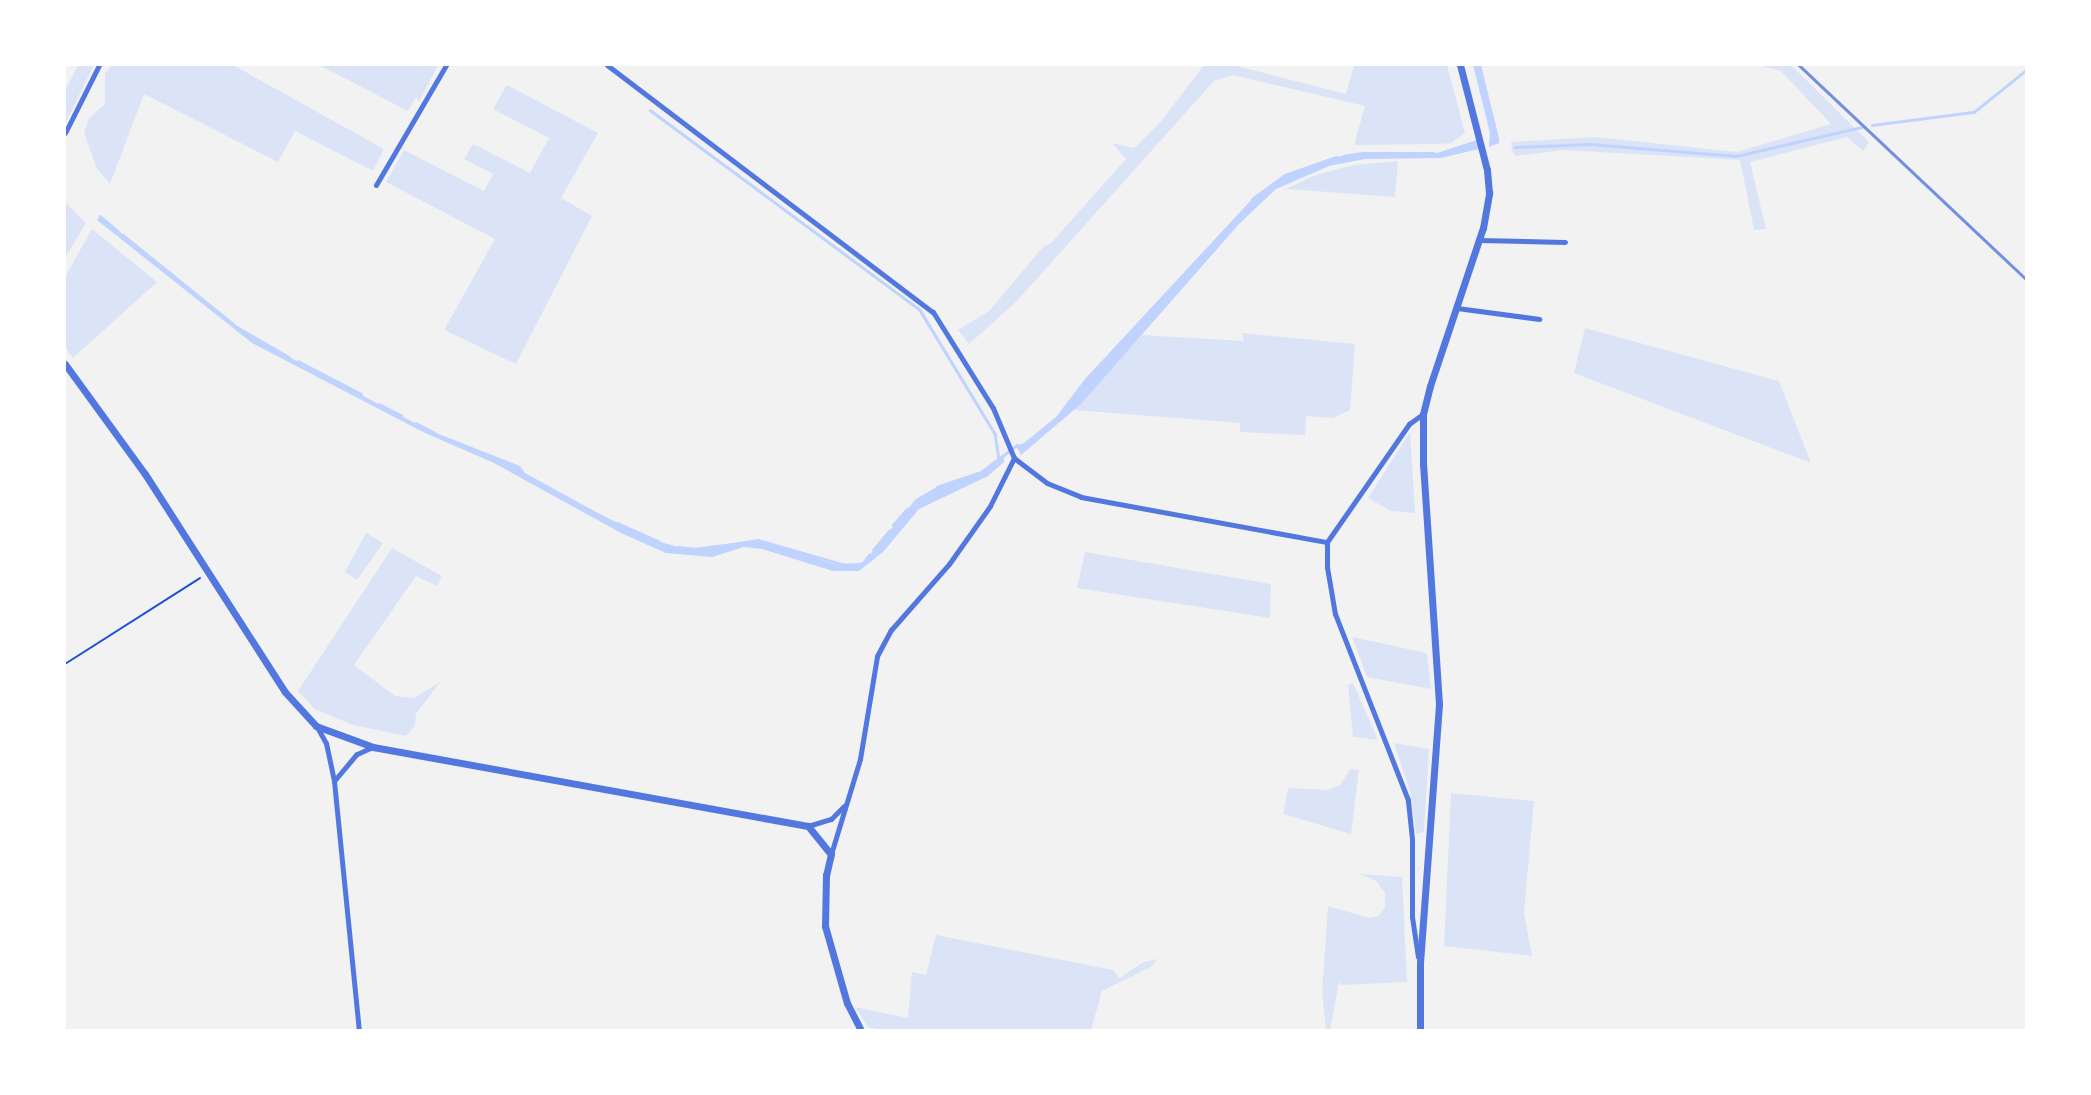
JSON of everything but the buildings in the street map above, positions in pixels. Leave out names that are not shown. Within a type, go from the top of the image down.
[{"type":"street","points":[[65,133],[99,65]]},
{"type":"street","points":[[376,185],[446,65]]},
{"type":"street","points":[[607,65],[933,312],[993,408],[1014,458],[1046,483],[1080,497],[1328,541]]},
{"type":"street","points":[[1420,1030],[1420,963],[1439,704],[1423,465],[1423,414],[1487,211],[1488,170],[1460,65]]},
{"type":"street","points":[[1479,240],[1565,242]]},
{"type":"street","points":[[1457,308],[1539,319]]},
{"type":"street","points":[[65,365],[145,474],[285,692],[316,726],[327,743],[334,781],[359,1030]]},
{"type":"street","points":[[1420,963],[1412,917],[1412,839],[1408,800],[1335,614],[1327,567],[1328,541],[1409,424],[1423,414]]},
{"type":"street","points":[[861,1030],[847,1003],[825,926],[826,875],[844,806],[852,792],[860,759],[877,656],[891,630],[949,564],[990,506],[1014,458]]},
{"type":"street","points":[[316,726],[373,747],[808,826],[831,819],[844,806]]},
{"type":"street","points":[[334,781],[356,754],[373,747]]},
{"type":"street","points":[[808,826],[831,854]]},
{"type":"path","points":[[65,664],[207,574]]},
{"type":"shaded area","points":[[78,65],[94,65],[65,124],[65,91]]},
{"type":"shaded area","points":[[112,65],[233,65],[384,149],[373,171],[295,131],[278,162],[144,94],[110,184],[97,169],[84,133],[89,118],[105,104],[105,74]]},
{"type":"shaded area","points":[[319,65],[438,65],[419,102],[416,97],[408,111]]},
{"type":"shaded area","points":[[1204,65],[1233,65],[1346,94],[1354,65],[1447,65],[1465,133],[1451,143],[1354,145],[1365,106],[1233,75],[1214,81],[1015,303],[969,344],[958,330],[989,311],[1043,247],[1051,243],[1126,159],[1112,143],[1134,148],[1162,120]]},
{"type":"shaded area","points":[[1758,65],[1791,65],[1869,142],[1863,151],[1847,137],[1750,162],[1766,229],[1754,230],[1740,160],[1563,150],[1515,156],[1512,150],[1511,142],[1596,137],[1737,152],[1831,124],[1781,71]]},
{"type":"shaded area","points":[[507,85],[598,133],[561,198],[592,216],[516,364],[444,330],[495,239],[386,182],[404,150],[484,191],[493,174],[464,159],[473,144],[530,173],[549,138],[493,109]]},
{"type":"shaded area","points":[[1398,161],[1395,197],[1286,189],[1313,176],[1353,165]]},
{"type":"shaded area","points":[[65,202],[86,223],[65,258]]},
{"type":"shaded area","points":[[92,229],[157,282],[73,358],[65,347],[65,277]]},
{"type":"shaded area","points":[[1585,328],[1779,381],[1811,463],[1574,373]]},
{"type":"shaded area","points":[[1242,333],[1355,344],[1350,410],[1333,418],[1306,416],[1305,435],[1240,432],[1240,423],[1074,410],[1142,335],[1244,341]]},
{"type":"shaded area","points":[[1410,432],[1415,513],[1391,511],[1368,498]]},
{"type":"shaded area","points":[[366,533],[383,543],[357,580],[345,572]]},
{"type":"shaded area","points":[[392,548],[442,576],[437,586],[416,576],[354,665],[395,696],[414,698],[440,682],[416,714],[415,725],[406,736],[353,725],[315,709],[298,691]]},
{"type":"shaded area","points":[[1085,552],[1271,584],[1270,618],[1077,588]]},
{"type":"shaded area","points":[[1352,637],[1427,653],[1431,689],[1367,677]]},
{"type":"shaded area","points":[[1353,683],[1378,740],[1353,737],[1348,685]]},
{"type":"shaded area","points":[[1394,743],[1429,749],[1424,832],[1416,834],[1410,791]]},
{"type":"shaded area","points":[[1350,769],[1359,770],[1351,834],[1283,814],[1288,788],[1328,790],[1340,785]]},
{"type":"shaded area","points":[[1451,793],[1534,801],[1524,912],[1532,956],[1444,946]]},
{"type":"shaded area","points":[[1359,874],[1402,877],[1407,982],[1342,985],[1339,982],[1330,1030],[1326,1029],[1322,993],[1328,906],[1369,918],[1379,916],[1385,906],[1385,893],[1376,881]]},
{"type":"shaded area","points":[[936,935],[1113,970],[1119,978],[1144,962],[1158,959],[1151,967],[1102,991],[1091,1030],[880,1030],[868,1027],[855,1007],[908,1018],[912,972],[926,975]]},
{"type":"water","points":[[1473,65],[1481,65],[1499,138],[1499,143],[1489,147],[1490,133]]},
{"type":"water","points":[[1477,140],[1479,149],[1441,158],[1365,159],[1329,166],[1276,189],[1239,224],[1081,404],[1021,455],[1016,446],[1024,443],[1056,417],[1085,379],[1254,197],[1285,175],[1334,157],[1363,153],[1437,153]]},
{"type":"water","points":[[100,216],[251,337],[426,429],[520,466],[525,473],[649,539],[686,549],[758,540],[833,564],[863,563],[916,499],[940,485],[980,472],[1004,455],[1004,462],[988,476],[919,509],[883,552],[859,571],[833,571],[762,549],[744,547],[712,557],[666,553],[621,533],[494,463],[423,432],[252,343],[97,220]]},
{"type":"waterway","points":[[1872,125],[1974,112],[2026,70]]},
{"type":"waterway","points":[[650,110],[920,310],[995,434],[999,458]]},
{"type":"waterway","points":[[1515,147],[1590,144],[1736,156],[1862,127]]},
{"type":"waterway","points":[[1343,156],[1363,153],[1434,153]]},
{"type":"waterway","points":[[1252,199],[1285,175],[1336,157]]},
{"type":"waterway","points":[[100,216],[118,231]]},
{"type":"waterway","points":[[123,235],[232,323]]},
{"type":"waterway","points":[[237,327],[289,357]]},
{"type":"waterway","points":[[298,361],[361,394]]},
{"type":"waterway","points":[[379,404],[401,415]]},
{"type":"waterway","points":[[416,423],[435,433]]},
{"type":"waterway","points":[[937,487],[981,472],[1017,445]]},
{"type":"waterway","points":[[893,525],[907,509]]},
{"type":"waterway","points":[[617,523],[658,541]]},
{"type":"waterway","points":[[873,550],[889,531]]},
{"type":"waterway","points":[[706,548],[758,540],[845,565]]},
{"type":"waterway","points":[[678,547],[696,549]]},
{"type":"waterway","points":[[852,565],[863,563],[869,555]]},
{"type":"railway","points":[[1799,65],[2026,279]]}]
